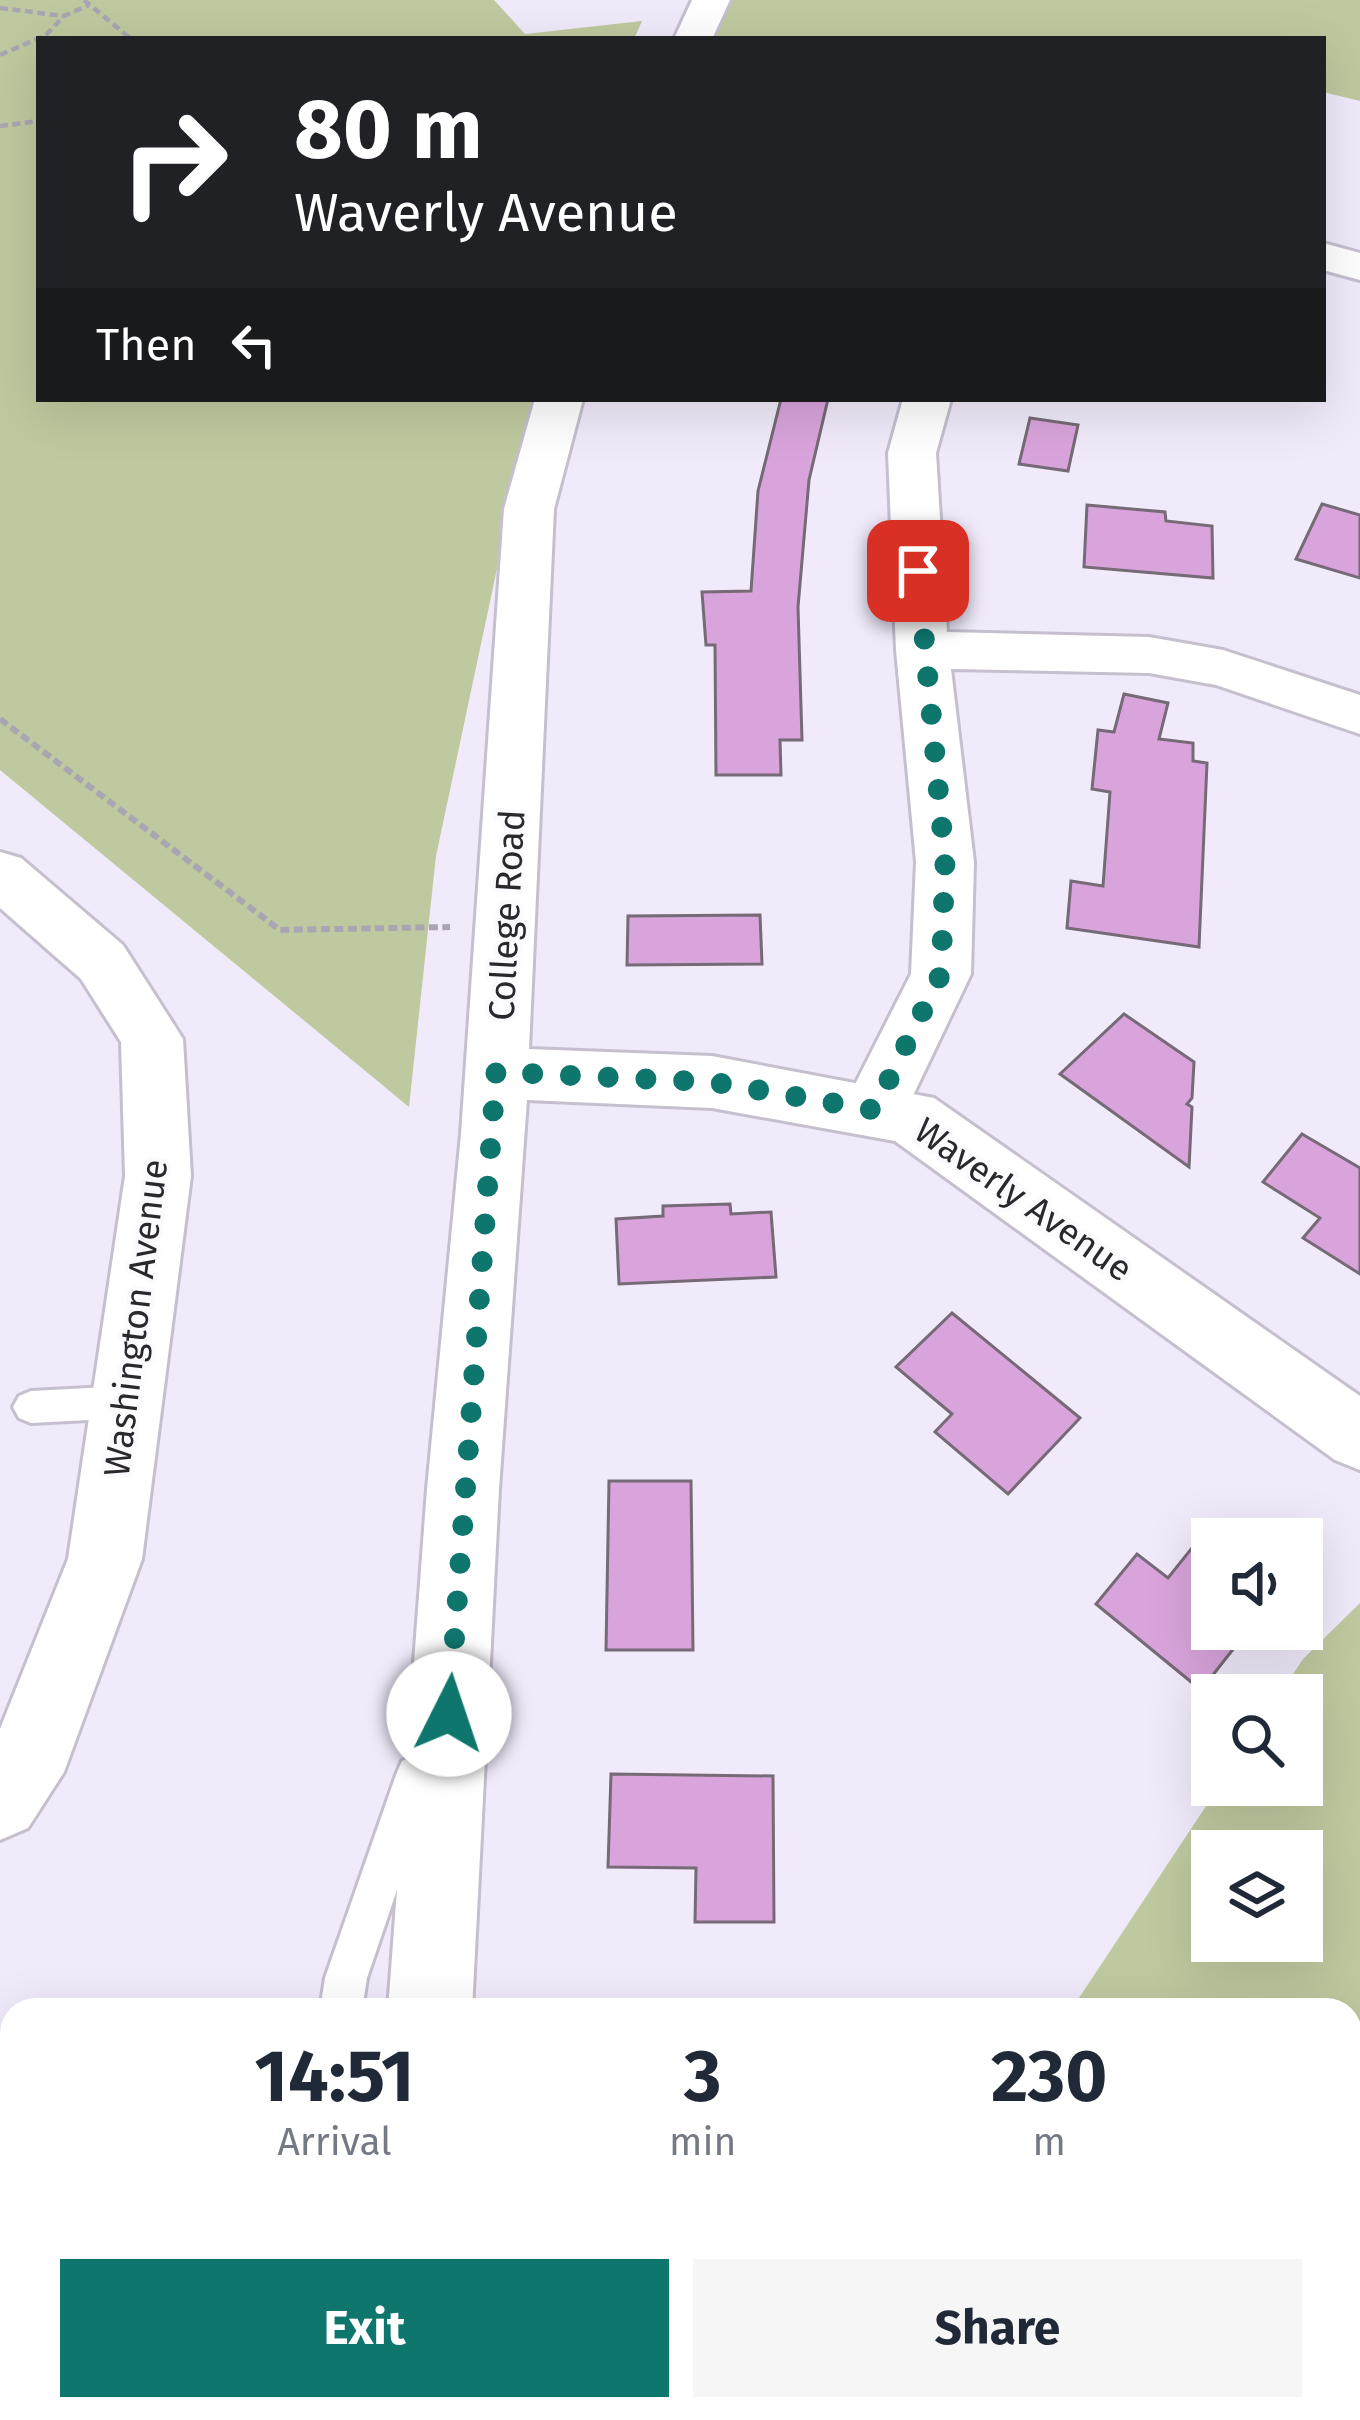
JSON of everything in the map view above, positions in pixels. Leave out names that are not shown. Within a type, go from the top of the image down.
[{"type":"street","points":[[694,36],[711,0]]},
{"type":"street","points":[[1326,257],[1360,267]]},
{"type":"street","name":"College Road","points":[[431,1998],[506,926],[529,509],[559,402]]},
{"type":"street","points":[[874,1110],[941,974],[945,862],[922,650],[912,453],[926,402]]},
{"type":"street","points":[[922,650],[1149,655],[1223,668],[1360,715]]},
{"type":"street","name":"Washington Avenue","points":[[0,874],[102,962],[152,1039],[158,1176],[105,1559],[36,1744],[0,1800]]},
{"type":"street","name":"Waverly Avenue","points":[[496,1072],[712,1082],[916,1120],[1360,1437]]},
{"type":"lane","points":[[32,1407],[127,1402]]},
{"type":"lane","points":[[343,1998],[452,1672]]},
{"type":"path","points":[[42,36],[87,3],[127,36]]},
{"type":"path","points":[[0,8],[64,16]]},
{"type":"path","points":[[0,55],[36,39]]},
{"type":"path","points":[[0,126],[36,121]]},
{"type":"path","points":[[0,719],[280,930],[506,926]]},
{"type":"green space","points":[[0,0],[494,0],[525,34],[642,21],[635,36],[36,36],[36,402],[532,402],[436,856],[409,1107],[0,770]]},
{"type":"green space","points":[[733,0],[1360,0],[1360,101],[1326,93],[1326,36],[715,36]]},
{"type":"green space","points":[[1360,1603],[1360,1998],[1079,1998],[1206,1806],[1323,1806],[1323,1674],[1293,1674],[1312,1650],[1323,1650],[1323,1639]]},
{"type":"building","points":[[780,402],[827,402],[809,480],[798,607],[802,740],[780,740],[781,775],[716,775],[715,645],[706,645],[702,592],[751,591],[758,491]]},
{"type":"building","points":[[1030,418],[1078,425],[1068,471],[1019,464]]},
{"type":"building","points":[[1322,504],[1360,515],[1360,578],[1296,559]]},
{"type":"building","points":[[1087,505],[1165,512],[1166,521],[1212,526],[1213,578],[1084,567]]},
{"type":"building","points":[[1124,694],[1168,703],[1159,739],[1193,743],[1193,761],[1207,763],[1199,947],[1067,928],[1071,881],[1103,886],[1110,792],[1092,789],[1098,730],[1114,732]]},
{"type":"building","points":[[760,915],[762,964],[627,965],[628,916]]},
{"type":"building","points":[[1124,1014],[1194,1062],[1192,1098],[1187,1104],[1192,1107],[1189,1167],[1060,1074]]},
{"type":"building","points":[[1302,1134],[1360,1168],[1360,1274],[1303,1238],[1320,1218],[1263,1182]]},
{"type":"building","points":[[730,1204],[731,1214],[771,1212],[776,1277],[619,1284],[616,1219],[663,1216],[663,1206]]},
{"type":"building","points":[[952,1313],[1080,1418],[1008,1494],[935,1432],[952,1414],[896,1367]]},
{"type":"building","points":[[609,1481],[691,1481],[693,1650],[606,1650]]},
{"type":"building","points":[[1191,1549],[1191,1650],[1232,1650],[1214,1674],[1191,1674],[1191,1682],[1096,1604],[1137,1554],[1168,1578]]},
{"type":"building","points":[[611,1774],[773,1776],[774,1922],[695,1922],[696,1868],[608,1867]]},
{"type":"route","points":[[449,1714],[496,1072],[712,1082],[874,1110],[941,974],[945,862],[918,571]]}]
